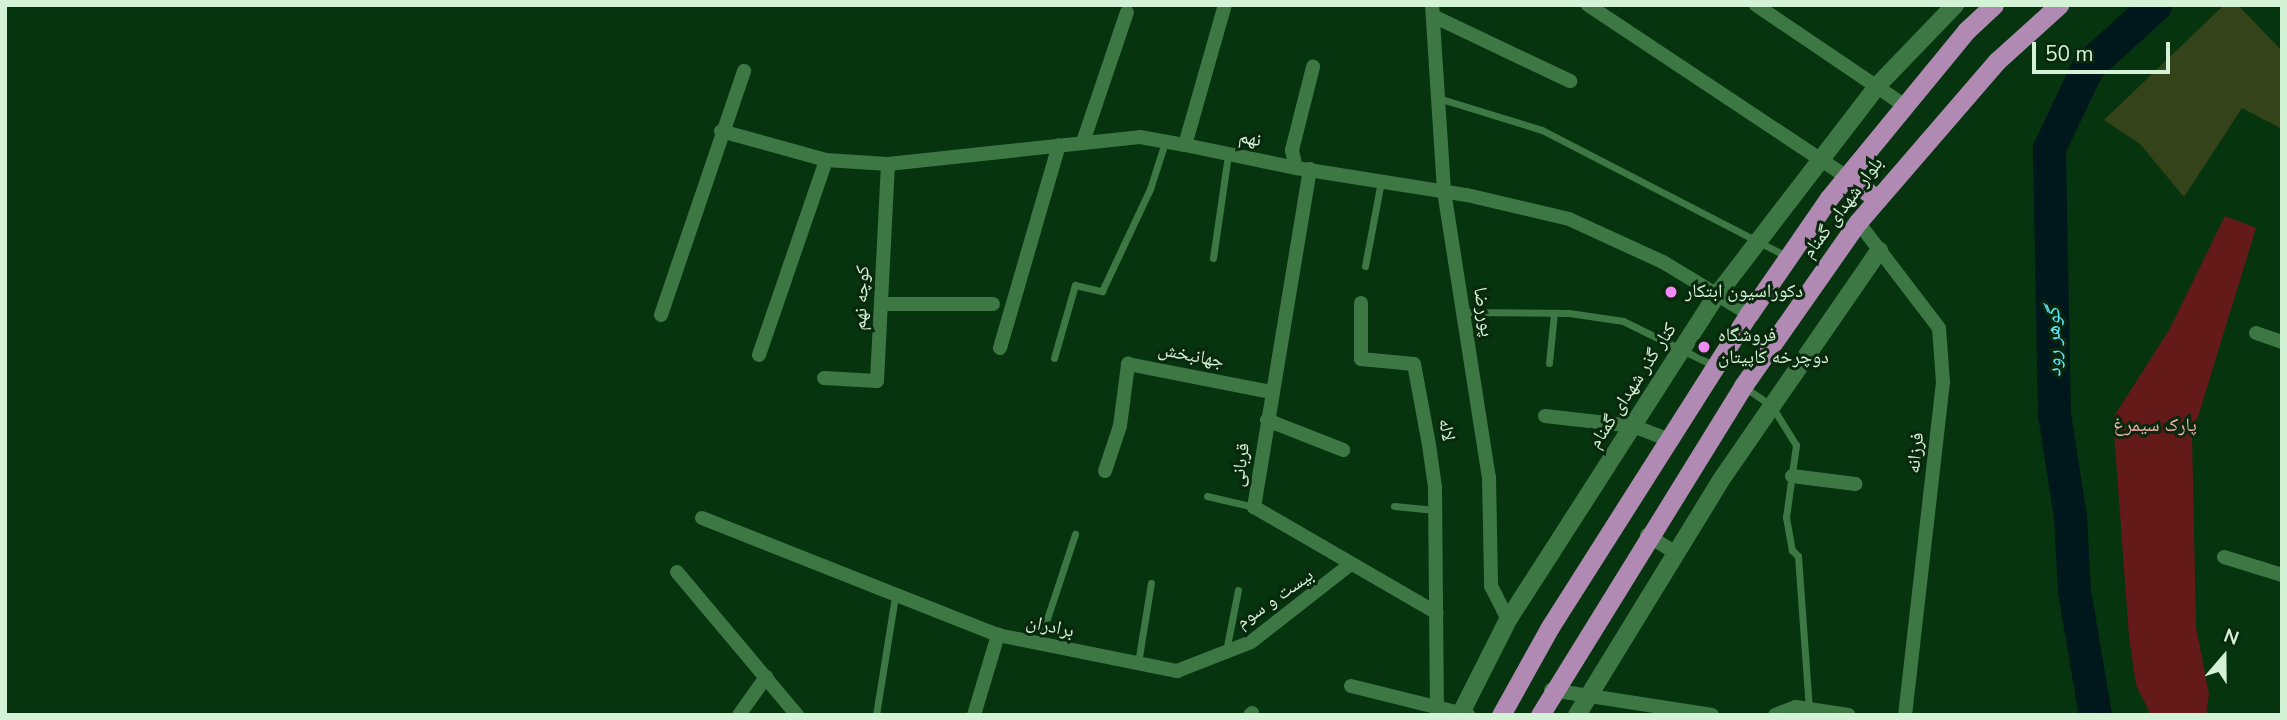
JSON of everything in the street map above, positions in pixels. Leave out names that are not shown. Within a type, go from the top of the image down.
[{"type":"highway","name":"بلوار شهدای گمنام","points":[[1501,715],[1530,660],[1667,439],[1788,257],[1847,177],[1966,31],[1994,5]]},
{"type":"highway","name":"بلوار شهدای گمنام","points":[[1540,715],[1551,690],[1743,386],[1858,222],[1997,61],[2059,5]]},
{"type":"highway","points":[[1847,177],[1876,198]]},
{"type":"street","points":[[1185,145],[1225,5]]},
{"type":"street","points":[[1588,5],[1847,177]]},
{"type":"street","points":[[1756,5],[1879,84],[1905,106]]},
{"type":"street","name":"کنار گذر شهدای گمنام","points":[[1463,714],[1508,620],[1717,295],[1819,158],[1879,84],[1955,5]]},
{"type":"street","points":[[1432,11],[1570,81]]},
{"type":"street","name":"پوررضا","points":[[1432,11],[1444,191],[1489,477],[1491,586],[1508,620]]},
{"type":"street","points":[[1083,142],[1127,12]]},
{"type":"street","name":"قربانی","points":[[1313,67],[1292,150],[1303,169],[1254,507],[1437,613]]},
{"type":"street","points":[[661,315],[721,131],[744,71]]},
{"type":"street","name":"نهم","points":[[721,131],[826,160],[888,164],[1140,137],[1303,169],[1444,191],[1569,219],[1663,262],[1749,314]]},
{"type":"street","points":[[1000,348],[1059,145]]},
{"type":"street","points":[[759,355],[826,160]]},
{"type":"street","name":"کوچه نهم","points":[[824,378],[877,381],[888,164]]},
{"type":"street","name":"فرزانه","points":[[1858,222],[1939,328],[1943,382],[1905,715]]},
{"type":"street","points":[[1577,715],[1586,696],[1771,405],[1879,251]]},
{"type":"street","name":"لاله","points":[[1361,303],[1362,359],[1414,364],[1429,445],[1435,510],[1437,613]]},
{"type":"street","points":[[881,304],[993,304]]},
{"type":"street","points":[[2256,333],[2282,341]]},
{"type":"street","name":"جهانبخش","points":[[1105,471],[1120,426],[1128,364],[1271,392]]},
{"type":"street","points":[[1545,416],[1633,426],[1667,439]]},
{"type":"street","points":[[1267,420],[1343,450]]},
{"type":"street","points":[[1792,476],[1855,484]]},
{"type":"street","points":[[702,518],[998,635]]},
{"type":"street","points":[[1647,535],[1676,553]]},
{"type":"street","points":[[2224,557],[2282,575]]},
{"type":"street","name":"بیست و سوم","points":[[1177,671],[1251,642],[1351,564]]},
{"type":"street","points":[[677,572],[797,715]]},
{"type":"street","points":[[1437,613],[1437,707]]},
{"type":"street","name":"برادران","points":[[974,715],[998,635],[1177,671]]},
{"type":"street","points":[[739,715],[766,677]]},
{"type":"street","points":[[1351,687],[1463,714]]},
{"type":"street","points":[[1551,690],[1712,715]]},
{"type":"street","points":[[1775,715],[1797,707],[1848,715]]},
{"type":"lane","points":[[1438,98],[1542,130],[1788,257]]},
{"type":"lane","points":[[1054,358],[1075,285],[1102,291],[1150,189],[1166,142]]},
{"type":"lane","points":[[1213,258],[1228,154]]},
{"type":"lane","points":[[1364,267],[1382,181]]},
{"type":"lane","points":[[1463,313],[1553,313],[1623,321],[1714,365]]},
{"type":"lane","points":[[1549,363],[1553,313]]},
{"type":"lane","points":[[1743,386],[1771,405],[1796,445],[1786,517],[1792,550],[1798,556],[1809,709]]},
{"type":"lane","points":[[1207,496],[1254,507]]},
{"type":"lane","points":[[1394,506],[1435,510]]},
{"type":"lane","points":[[1038,645],[1075,534]]},
{"type":"lane","points":[[1138,664],[1151,583]]},
{"type":"lane","points":[[1226,652],[1238,590]]},
{"type":"lane","points":[[876,715],[895,596]]},
{"type":"green space","name":"پارک سیمرغ","points":[[2225,216],[2256,228],[2192,436],[2196,627],[2209,694],[2206,715],[2151,715],[2136,685],[2129,637],[2113,418],[2169,330]]},
{"type":"building","points":[[2224,5],[2238,5],[2282,51],[2282,129],[2242,108],[2184,197],[2140,144],[2104,120]]},
{"type":"waterway","name":"گوهر رود","points":[[2095,715],[2074,591],[2070,517],[2054,414],[2049,148],[2088,66],[2155,5]]},
{"type":"place","name":"دکوراسیون ابتکار","points":[[1671,292]]},
{"type":"place","name":"فروشگاه دوچرخه کاپیتان","points":[[1704,347]]}]
